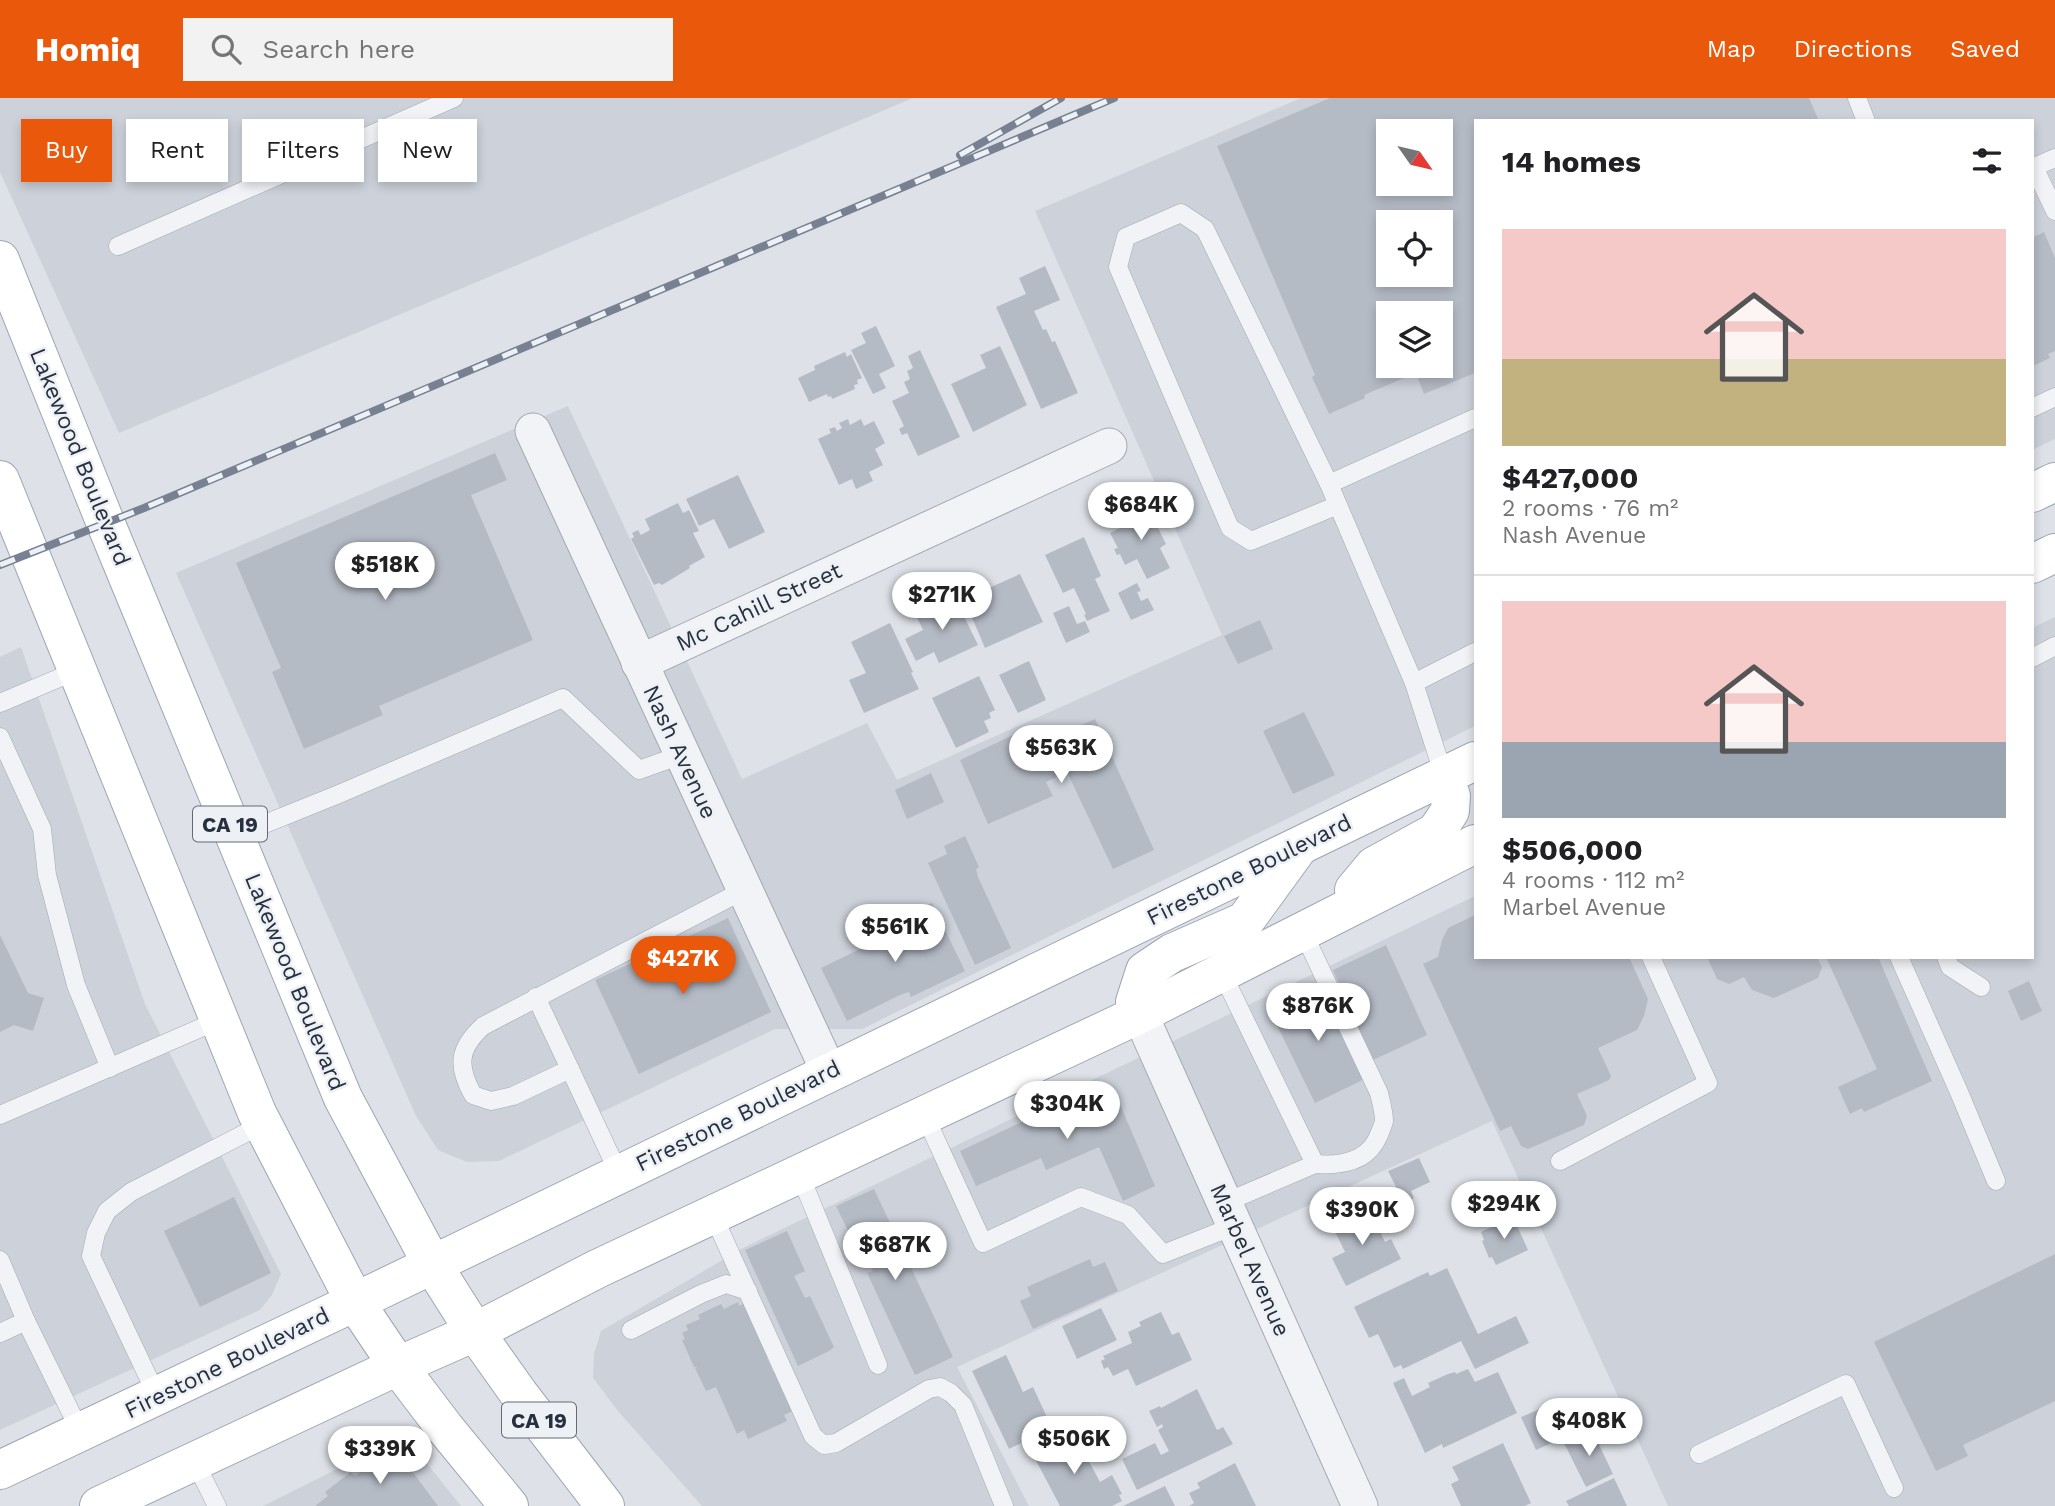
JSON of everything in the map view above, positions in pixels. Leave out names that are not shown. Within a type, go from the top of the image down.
[{"type":"main road","name":"Lakewood Boulevard","points":[[0,260],[343,1098],[432,1264],[475,1332],[605,1506]]},
{"type":"main road","points":[[0,480],[262,1124],[355,1301],[398,1366],[509,1506]]},
{"type":"main road","points":[[2034,492],[2055,482]]},
{"type":"main road","points":[[2034,563],[2055,553]]},
{"type":"main road","points":[[1318,924],[1374,866],[1436,832],[1450,811],[1451,796],[1460,769]]},
{"type":"main road","name":"Firestone Boulevard","points":[[0,1470],[1460,769]]},
{"type":"main road","points":[[99,1506],[136,1498],[195,1462],[475,1332],[597,1269],[1140,1014],[1474,845]]},
{"type":"main road","points":[[1140,1014],[1135,1002],[1144,971],[1172,953],[1245,921],[1299,847]]},
{"type":"street","name":"Nash Avenue","points":[[533,431],[829,1072]]},
{"type":"street","name":"Mc Cahill Street","points":[[639,663],[1109,446]]},
{"type":"street","name":"Marbel Avenue","points":[[1140,1014],[1360,1506]]},
{"type":"lane","points":[[118,246],[454,98]]},
{"type":"lane","points":[[1857,98],[1865,119]]},
{"type":"lane","points":[[2034,168],[2055,158]]},
{"type":"lane","points":[[2034,170],[2055,211]]},
{"type":"lane","points":[[1338,505],[1251,541],[1230,528],[1118,267],[1126,237],[1181,213],[1205,229],[1329,484],[1338,505],[1414,683],[1460,769]]},
{"type":"lane","points":[[2034,407],[2055,397]]},
{"type":"lane","points":[[1329,484],[1474,418]]},
{"type":"lane","points":[[2034,657],[2055,646]]},
{"type":"lane","points":[[1414,683],[1474,653]]},
{"type":"lane","points":[[0,703],[78,670]]},
{"type":"lane","points":[[235,836],[563,698],[639,770],[681,755]]},
{"type":"lane","points":[[0,737],[42,829],[47,875],[76,985],[110,1068]]},
{"type":"lane","points":[[570,1069],[513,1096],[491,1101],[472,1095],[463,1078],[460,1064],[471,1037],[483,1026],[744,890]]},
{"type":"lane","points":[[925,1116],[983,1243],[1081,1196],[1128,1215],[1163,1254],[1315,1164],[1331,1166],[1348,1162],[1366,1154],[1376,1142],[1384,1122],[1379,1093],[1318,924]]},
{"type":"lane","points":[[1560,1161],[1708,1083],[1652,959]]},
{"type":"lane","points":[[1900,959],[1996,1181]]},
{"type":"lane","points":[[1947,959],[1950,967],[1981,987]]},
{"type":"lane","points":[[1222,973],[1315,1164]]},
{"type":"lane","points":[[536,998],[619,1174]]},
{"type":"lane","points":[[0,1115],[219,1020]]},
{"type":"lane","points":[[157,1396],[91,1256],[96,1233],[107,1211],[131,1192],[262,1124]]},
{"type":"lane","points":[[800,1175],[878,1365]]},
{"type":"lane","points":[[713,1215],[813,1436],[824,1445],[836,1443],[929,1389],[940,1387],[963,1405],[1004,1506]]},
{"type":"lane","points":[[0,1260],[26,1321],[81,1433]]},
{"type":"lane","points":[[631,1330],[726,1284],[748,1291]]},
{"type":"lane","points":[[0,1333],[26,1321]]},
{"type":"lane","points":[[1699,1454],[1846,1384],[1894,1488]]},
{"type":"lane","points":[[195,1462],[218,1506]]},
{"type":"shaded area","points":[[0,98],[913,98],[119,433],[0,172]]},
{"type":"shaded area","points":[[1301,98],[2055,98],[2055,439],[2034,449],[2034,119],[1474,119],[1474,726],[862,1029],[775,1029],[499,1161],[467,1162],[438,1150],[416,1116],[176,573],[568,406],[742,779],[867,723],[897,780],[1222,635],[1035,211]]},
{"type":"shaded area","points":[[2055,617],[2055,1506],[1668,1506],[1492,1121],[957,1367],[1029,1506],[702,1506],[618,1411],[593,1378],[594,1354],[601,1331],[745,1247],[1474,896],[1474,959],[2034,959],[2034,627]]},
{"type":"shaded area","points":[[21,647],[145,1004],[281,1274],[272,1295],[260,1310],[0,1430],[0,657]]},
{"type":"shaded area","points":[[373,1451],[424,1460],[461,1506],[263,1506]]},
{"type":"building","points":[[1330,98],[1809,98],[1818,119],[1474,119],[1474,373],[1424,394],[1418,378],[1453,378],[1453,301],[1376,301],[1376,378],[1404,378],[1329,414],[1312,377],[1315,375],[1217,146]]},
{"type":"building","points":[[2044,232],[2055,258],[2055,351],[2048,354],[2050,358],[2034,366],[2034,237]]},
{"type":"building","points":[[1045,266],[1060,300],[1034,311],[1043,330],[1046,329],[1052,342],[1055,341],[1078,393],[1041,409],[996,307],[1026,294],[1019,278]]},
{"type":"building","points":[[876,326],[895,366],[879,374],[886,388],[873,394],[851,350],[866,343],[861,333]]},
{"type":"building","points":[[1000,346],[1027,405],[973,432],[951,384],[986,368],[980,355]]},
{"type":"building","points":[[920,350],[960,437],[918,456],[907,433],[902,435],[899,429],[904,426],[892,401],[909,393],[904,382],[910,379],[907,371],[913,368],[908,356]]},
{"type":"building","points":[[845,352],[847,357],[851,354],[862,378],[857,380],[855,389],[832,399],[827,394],[809,402],[798,378],[815,370],[814,366]]},
{"type":"building","points":[[848,419],[850,425],[861,419],[864,426],[874,421],[885,443],[875,449],[883,465],[869,472],[873,481],[856,489],[852,479],[839,485],[818,439],[831,433],[829,429],[835,427],[837,431],[842,428],[839,423]]},
{"type":"building","points":[[495,453],[507,480],[471,495],[533,640],[379,706],[383,715],[304,749],[272,672],[281,668],[236,563]]},
{"type":"building","points":[[738,475],[765,532],[729,549],[714,519],[699,526],[686,499]]},
{"type":"building","points":[[678,503],[683,513],[689,510],[699,531],[693,533],[705,557],[662,585],[654,585],[631,539],[634,537],[632,533],[638,530],[641,535],[650,530],[645,519]]},
{"type":"building","points":[[1147,506],[1166,544],[1160,548],[1170,568],[1147,579],[1137,559],[1125,565],[1120,554],[1117,555],[1114,549],[1118,548],[1110,533],[1120,528],[1117,522],[1126,514]]},
{"type":"building","points":[[1084,537],[1101,576],[1095,579],[1110,611],[1087,621],[1074,588],[1063,593],[1045,555]]},
{"type":"building","points":[[1020,574],[1043,622],[985,648],[967,606],[983,599],[980,592]]},
{"type":"building","points":[[1137,583],[1141,591],[1137,592],[1141,601],[1148,598],[1154,610],[1131,620],[1118,593]]},
{"type":"building","points":[[955,598],[978,645],[939,663],[934,652],[916,661],[905,639],[923,630],[915,613],[943,600],[944,603]]},
{"type":"building","points":[[1069,606],[1077,624],[1085,621],[1090,632],[1066,643],[1053,613]]},
{"type":"building","points":[[1260,620],[1273,649],[1238,664],[1224,636]]},
{"type":"building","points":[[890,623],[919,689],[864,713],[849,680],[866,673],[851,642]]},
{"type":"building","points":[[1029,661],[1046,700],[1018,713],[999,675]]},
{"type":"building","points":[[979,676],[995,710],[989,713],[991,718],[984,721],[989,732],[956,748],[932,698]]},
{"type":"building","points":[[1304,712],[1335,775],[1293,794],[1263,731]]},
{"type":"building","points":[[1095,719],[1154,850],[1113,869],[1067,772],[1046,782],[1053,796],[988,824],[960,760],[1022,731],[1030,748]]},
{"type":"building","points":[[931,773],[944,802],[907,819],[895,790]]},
{"type":"building","points":[[965,836],[979,867],[976,869],[978,877],[1011,948],[975,965],[928,863],[947,854],[944,846]]},
{"type":"building","points":[[932,903],[965,971],[911,997],[909,992],[900,995],[847,1021],[821,968],[885,937],[880,927]]},
{"type":"building","points":[[1474,915],[1474,959],[1630,959],[1648,999],[1644,1016],[1637,1030],[1598,1048],[1611,1076],[1609,1080],[1577,1094],[1587,1116],[1584,1125],[1528,1149],[1521,1146],[1511,1126],[1500,1131],[1423,964],[1438,957],[1448,928]]},
{"type":"building","points":[[728,918],[771,1012],[639,1074],[595,980]]},
{"type":"building","points":[[0,935],[28,993],[44,998],[33,1031],[14,1025],[0,1032]]},
{"type":"building","points":[[1386,945],[1427,1035],[1373,1060],[1333,970]]},
{"type":"building","points":[[1708,959],[1818,959],[1822,967],[1818,978],[1774,998],[1752,990],[1744,977],[1729,984],[1717,979]]},
{"type":"building","points":[[1827,959],[1879,959],[1932,1081],[1864,1112],[1862,1108],[1850,1114],[1838,1087],[1877,1069]]},
{"type":"building","points":[[2029,981],[2042,1011],[2021,1021],[2008,991]]},
{"type":"building","points":[[1322,983],[1367,1078],[1315,1103],[1269,1009]]},
{"type":"building","points":[[1099,1083],[1112,1086],[1155,1186],[1123,1201],[1099,1147],[1046,1170],[1041,1158],[976,1186],[960,1151]]},
{"type":"building","points":[[1419,1158],[1430,1182],[1411,1191],[1414,1198],[1404,1203],[1388,1171]]},
{"type":"building","points":[[874,1189],[953,1357],[915,1375],[867,1273],[873,1271],[861,1247],[857,1249],[836,1206]]},
{"type":"building","points":[[234,1197],[271,1273],[200,1307],[164,1231]]},
{"type":"building","points":[[1368,1206],[1385,1242],[1391,1239],[1401,1259],[1346,1286],[1332,1258],[1345,1252],[1331,1223]]},
{"type":"building","points":[[1513,1217],[1528,1250],[1496,1265],[1492,1257],[1489,1258],[1481,1232]]},
{"type":"building","points":[[787,1231],[805,1271],[794,1276],[805,1298],[810,1296],[834,1347],[798,1366],[745,1250]]},
{"type":"building","points":[[2055,1254],[2055,1401],[1963,1445],[1968,1456],[1936,1471],[1874,1342]]},
{"type":"building","points":[[1090,1259],[1093,1267],[1105,1262],[1118,1291],[1033,1329],[1020,1301],[1031,1296],[1027,1287]]},
{"type":"building","points":[[1447,1268],[1478,1334],[1516,1316],[1529,1343],[1475,1369],[1461,1341],[1403,1369],[1401,1365],[1394,1368],[1378,1334],[1369,1338],[1354,1307],[1428,1272],[1430,1276]]},
{"type":"building","points":[[738,1302],[739,1306],[746,1302],[774,1354],[767,1358],[773,1372],[777,1370],[799,1408],[784,1415],[787,1421],[748,1439],[744,1430],[737,1434],[716,1387],[706,1391],[695,1368],[698,1367],[694,1367],[682,1340],[685,1339],[682,1333],[688,1330],[686,1325],[700,1319],[698,1315],[721,1304],[724,1309]]},
{"type":"building","points":[[1101,1308],[1117,1340],[1077,1359],[1062,1326]]},
{"type":"building","points":[[1161,1312],[1172,1335],[1179,1332],[1192,1360],[1136,1386],[1128,1369],[1113,1376],[1108,1367],[1104,1369],[1101,1361],[1105,1359],[1103,1356],[1132,1343],[1128,1332],[1141,1326],[1139,1322]]},
{"type":"building","points":[[1006,1355],[1023,1392],[1033,1387],[1052,1428],[1009,1449],[972,1371]]},
{"type":"building","points":[[1468,1369],[1475,1382],[1498,1372],[1517,1413],[1443,1448],[1442,1444],[1425,1453],[1393,1383],[1404,1378],[1412,1396],[1430,1387],[1428,1383]]},
{"type":"building","points":[[1197,1389],[1217,1430],[1223,1427],[1233,1444],[1137,1490],[1122,1459],[1155,1443],[1161,1455],[1169,1451],[1158,1430],[1163,1427],[1162,1424],[1157,1427],[1149,1411],[1160,1406],[1161,1408]]},
{"type":"building","points":[[1554,1403],[1569,1435],[1536,1450],[1521,1417]]},
{"type":"building","points":[[1592,1430],[1613,1474],[1586,1487],[1564,1443]]},
{"type":"building","points":[[1065,1433],[1079,1460],[1086,1456],[1100,1482],[1112,1475],[1122,1494],[1119,1495],[1122,1501],[1112,1506],[1060,1506],[1031,1451]]},
{"type":"building","points":[[1503,1443],[1531,1503],[1525,1506],[1461,1506],[1451,1484],[1459,1480],[1452,1467]]},
{"type":"building","points":[[394,1447],[438,1506],[315,1506],[328,1496],[325,1492],[351,1472],[355,1476]]},
{"type":"building","points":[[1235,1463],[1256,1506],[1189,1506],[1194,1503],[1189,1493],[1200,1488],[1197,1483]]},
{"type":"building","points":[[1614,1478],[1627,1506],[1569,1506],[1566,1501]]},
{"type":"building","points":[[1165,1486],[1175,1506],[1123,1506]]},
{"type":"railway","points":[[960,155],[1061,98]]},
{"type":"railway","points":[[0,565],[144,508],[1114,98]]}]
